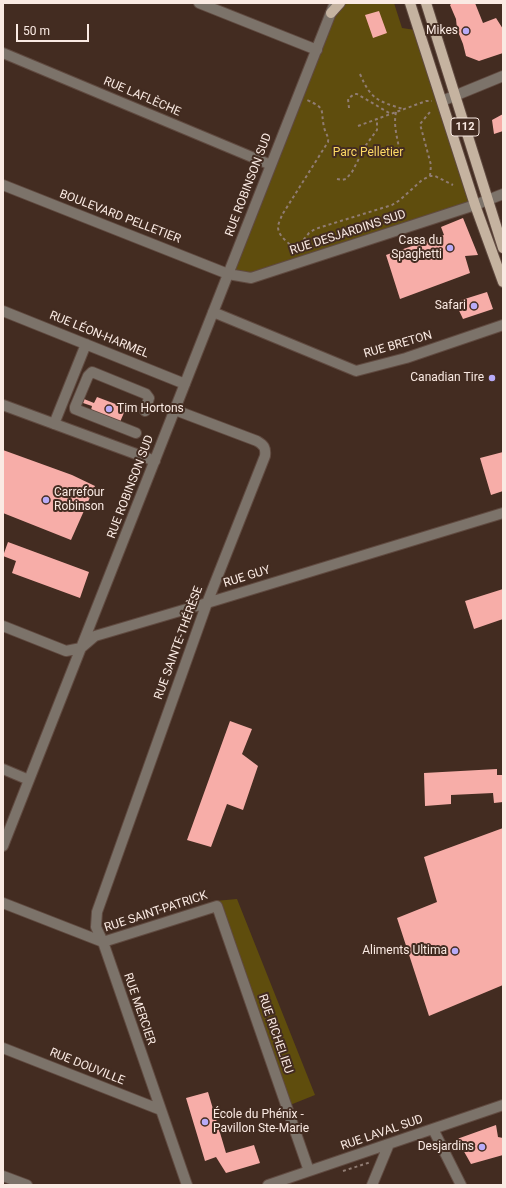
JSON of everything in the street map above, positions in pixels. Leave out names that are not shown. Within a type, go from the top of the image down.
[{"type":"main road","points":[[331,13],[340,3]]},
{"type":"main road","name":"112","points":[[410,3],[475,205],[503,282]]},
{"type":"main road","name":"112","points":[[427,4],[503,248]]},
{"type":"street","points":[[199,3],[316,50]]},
{"type":"street","name":"RUE ROBINSON SUD","points":[[3,846],[335,3]]},
{"type":"street","name":"RUE LAFLÈCHE","points":[[3,53],[271,165]]},
{"type":"street","points":[[442,101],[503,76]]},
{"type":"street","name":"BOULEVARD PELLETIER","points":[[3,185],[228,274]]},
{"type":"street","name":"RUE DESJARDINS SUD","points":[[228,274],[251,278],[475,205],[503,194]]},
{"type":"street","name":"RUE LÉON-HARMEL","points":[[3,311],[185,384]]},
{"type":"street","name":"RUE BRETON","points":[[214,312],[356,370],[406,358],[503,325]]},
{"type":"street","points":[[54,424],[86,344]]},
{"type":"street","points":[[136,433],[75,409],[88,376],[92,372],[146,394],[149,398],[145,411]]},
{"type":"street","points":[[3,405],[155,461]]},
{"type":"street","name":"RUE SAINTE-THÉRÈSE","points":[[103,942],[96,927],[97,912],[207,603],[265,456],[266,449],[263,444],[257,440],[175,410]]},
{"type":"street","name":"RUE GUY","points":[[81,648],[95,636],[503,513]]},
{"type":"street","points":[[3,626],[66,651],[81,648]]},
{"type":"street","points":[[3,769],[29,780]]},
{"type":"street","points":[[3,903],[103,942]]},
{"type":"street","name":"RUE SAINT-PATRICK","points":[[103,942],[217,906]]},
{"type":"street","name":"RUE RICHELIEU","points":[[217,906],[308,1171]]},
{"type":"street","name":"RUE MERCIER","points":[[103,942],[187,1185]]},
{"type":"street","name":"RUE DOUVILLE","points":[[3,1048],[161,1110]]},
{"type":"street","name":"RUE LAVAL SUD","points":[[268,1185],[503,1105]]},
{"type":"street","points":[[433,1129],[461,1185]]},
{"type":"street","points":[[372,1185],[389,1144]]},
{"type":"street","points":[[3,1176],[27,1185]]},
{"type":"path","points":[[360,74],[365,86],[375,98],[382,102],[404,109]]},
{"type":"path","points":[[349,108],[348,99],[354,94],[358,94],[391,114]]},
{"type":"path","points":[[298,97],[315,104],[321,109],[324,116],[324,126],[329,138],[328,142],[282,215],[278,227],[280,234],[296,249],[309,233],[315,229],[392,205],[400,200],[422,180],[430,176],[435,176],[453,185]]},
{"type":"path","points":[[358,126],[426,101],[442,101]]},
{"type":"path","points":[[396,112],[394,122],[400,154],[397,156]]},
{"type":"path","points":[[430,112],[420,124],[431,165],[430,176]]},
{"type":"path","points":[[337,179],[346,179],[352,172],[366,145],[377,130],[377,119]]},
{"type":"green space","name":"Parc Pelletier","points":[[340,3],[394,3],[402,28],[415,30],[475,205],[251,278],[229,274]]},
{"type":"green space","points":[[237,899],[315,1095],[285,1107],[215,901]]},
{"type":"building","points":[[452,3],[475,3],[483,23],[496,18],[503,29],[503,53],[479,61],[466,56],[457,29],[456,19],[450,5]]},
{"type":"building","points":[[379,11],[387,33],[373,38],[365,15]]},
{"type":"building","points":[[503,114],[503,131],[494,134],[492,120]]},
{"type":"building","points":[[463,218],[478,255],[465,256],[470,273],[400,299],[386,255],[444,235],[441,227]]},
{"type":"building","name":"Safari","points":[[487,292],[493,309],[463,319],[455,302]]},
{"type":"building","name":"Tim Hortons","points":[[97,397],[126,408],[120,422],[91,410],[92,406],[83,403],[84,399],[94,403]]},
{"type":"building","name":"Carrefour Robinson","points":[[3,450],[72,475],[95,486],[71,540],[3,513]]},
{"type":"building","points":[[503,452],[503,491],[491,495],[480,458]]},
{"type":"building","points":[[8,542],[89,572],[80,598],[12,573],[16,561],[3,556]]},
{"type":"building","points":[[503,589],[503,619],[474,629],[465,601]]},
{"type":"building","points":[[230,721],[252,729],[242,754],[258,766],[243,810],[227,804],[211,847],[187,840]]},
{"type":"building","points":[[497,769],[497,775],[503,775],[503,802],[494,803],[493,793],[451,795],[451,804],[425,806],[424,773]]},
{"type":"building","name":"Aliments Ultima","points":[[503,828],[503,985],[429,1016],[397,918],[437,902],[424,857]]},
{"type":"building","name":"École du Phénix - Pavillon Ste-Marie","points":[[208,1092],[226,1153],[254,1145],[260,1163],[226,1173],[216,1157],[205,1161],[186,1098]]},
{"type":"building","name":"Desjardins","points":[[496,1125],[498,1137],[503,1138],[503,1155],[471,1164],[457,1139]]},
{"type":"place","name":"Mikes","points":[[466,31]]},
{"type":"place","name":"Casa du Spaghetti","points":[[450,248]]},
{"type":"place","name":"Safari","points":[[474,306]]},
{"type":"place","name":"Canadian Tire","points":[[492,378]]},
{"type":"place","name":"Tim Hortons","points":[[109,409]]},
{"type":"place","name":"Carrefour Robinson","points":[[46,500]]},
{"type":"place","name":"Aliments Ultima","points":[[455,951]]},
{"type":"place","name":"École du Phénix - Pavillon Ste-Marie","points":[[205,1122]]},
{"type":"place","name":"Desjardins","points":[[482,1147]]}]
